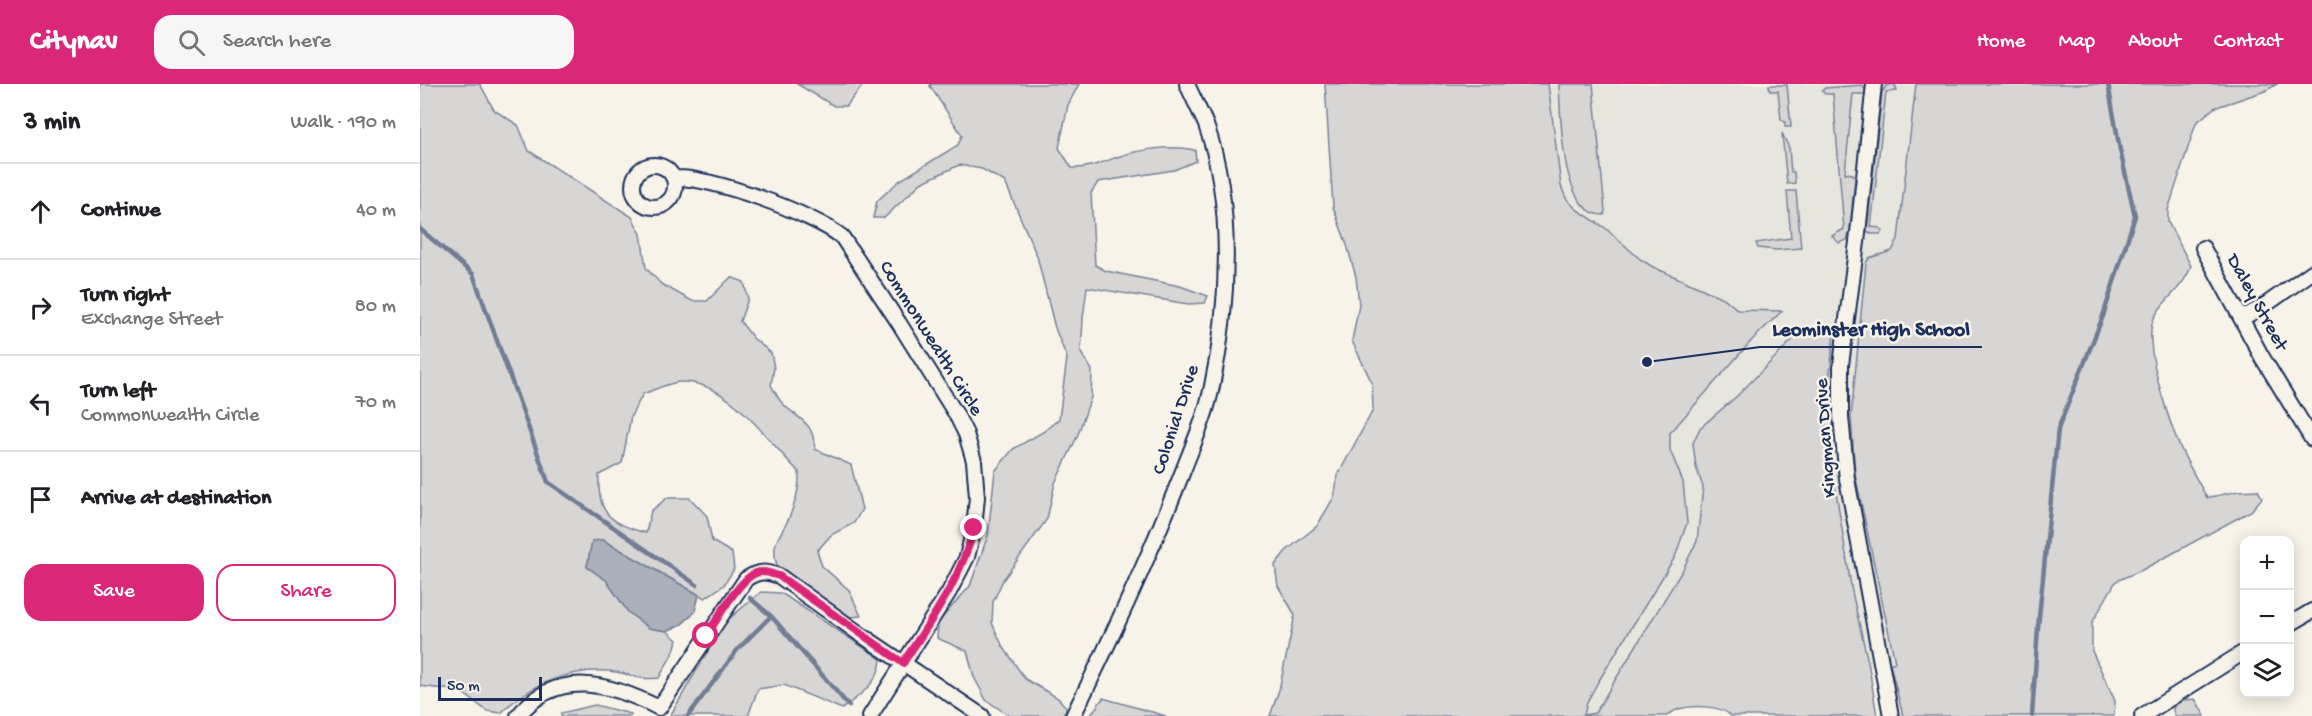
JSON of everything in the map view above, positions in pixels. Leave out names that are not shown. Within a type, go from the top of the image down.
[{"type":"street","name":"Colonial Drive","points":[[1073,716],[1105,652],[1166,514],[1212,388],[1221,334],[1225,285],[1225,235],[1219,180],[1206,127],[1187,84]]},
{"type":"street","name":"Kingman Drive","points":[[1874,84],[1841,365],[1841,417],[1847,479],[1891,716]]},
{"type":"street","name":"Commonwealth Circle","points":[[674,178],[690,178],[775,204],[820,222],[842,237],[906,333],[966,434],[974,461],[977,497],[974,528],[967,557],[949,592],[870,716]]},
{"type":"street","name":"Daley Street","points":[[2203,248],[2262,357],[2312,439]]},
{"type":"street","points":[[2242,318],[2261,308],[2312,272]]},
{"type":"street","points":[[518,716],[543,696],[559,688],[580,683],[611,687],[659,708],[746,579],[757,573],[767,572],[779,576],[982,716]]},
{"type":"street","points":[[2294,621],[2312,611]]},
{"type":"street","points":[[2142,716],[2240,655]]},
{"type":"shaded area","points":[[420,84],[480,84],[494,110],[518,125],[529,151],[632,217],[641,234],[646,268],[661,284],[692,301],[707,301],[731,277],[744,282],[748,299],[740,321],[753,338],[771,353],[774,368],[771,385],[777,396],[806,423],[812,433],[815,449],[851,465],[862,509],[854,523],[831,535],[817,551],[822,566],[849,590],[861,616],[850,617],[777,566],[775,546],[795,501],[799,472],[746,414],[731,401],[714,390],[697,384],[679,382],[643,394],[631,416],[622,463],[599,475],[601,500],[604,508],[615,521],[646,533],[651,511],[667,498],[690,498],[707,516],[712,541],[732,553],[734,569],[724,585],[705,598],[603,540],[592,542],[587,567],[606,580],[628,612],[649,628],[667,631],[677,640],[674,651],[659,678],[644,678],[608,671],[564,676],[537,686],[501,713],[487,711],[460,691],[420,686]]},
{"type":"shaded area","points":[[797,84],[864,84],[846,106],[834,106]]},
{"type":"shaded area","points":[[931,84],[1079,84],[1068,105],[1059,148],[1072,168],[1080,168],[1150,149],[1195,150],[1196,161],[1174,170],[1098,182],[1091,193],[1095,265],[1106,271],[1180,286],[1208,296],[1205,303],[1188,304],[1087,287],[1081,353],[1092,370],[1091,397],[1077,437],[1055,483],[1047,519],[1003,580],[993,602],[992,623],[1002,645],[1025,679],[1058,698],[1067,708],[1062,716],[1010,716],[986,700],[974,677],[967,651],[937,638],[938,622],[970,586],[988,535],[995,471],[1013,449],[1043,432],[1059,419],[1067,358],[1055,328],[1037,256],[1005,182],[982,169],[959,165],[921,183],[884,218],[873,218],[877,201],[899,181],[958,145],[962,135],[930,86]]},
{"type":"shaded area","points":[[1325,84],[1548,84],[1561,186],[1566,198],[1576,209],[1604,227],[1640,259],[1725,299],[1738,310],[1782,311],[1753,339],[1670,433],[1670,450],[1683,482],[1687,523],[1675,557],[1598,682],[1587,702],[1584,715],[1595,713],[1682,571],[1697,541],[1703,487],[1696,467],[1693,443],[1700,428],[1737,396],[1801,331],[1823,329],[1834,332],[1825,423],[1852,592],[1869,667],[1877,716],[1731,716],[1727,712],[1714,708],[1691,707],[1679,709],[1666,716],[1270,716],[1279,690],[1295,615],[1278,586],[1275,565],[1286,551],[1317,526],[1334,497],[1338,475],[1373,410],[1372,383],[1352,341],[1359,305],[1356,277],[1333,207]]},
{"type":"shaded area","points":[[1333,84],[2066,84],[1899,662],[1580,716],[1460,716],[1288,650],[1307,560],[1410,544]]},
{"type":"shaded area","points":[[1559,84],[1593,84],[1604,215],[1589,211],[1578,199],[1571,181],[1562,139]]},
{"type":"shaded area","points":[[1893,84],[1897,91],[1886,92],[1871,227],[1880,228],[1883,231],[1880,234],[1872,234],[1867,231],[1882,92],[1886,86]]},
{"type":"shaded area","points":[[1916,84],[2277,84],[2265,91],[2214,108],[2196,123],[2168,210],[2168,222],[2191,266],[2184,280],[2158,311],[2151,329],[2153,360],[2168,413],[2180,447],[2207,498],[2238,491],[2258,490],[2262,498],[2251,511],[2142,570],[2116,581],[2092,623],[2092,651],[2115,701],[2114,716],[1903,716],[1890,664],[1895,662],[1855,474],[1851,417],[1866,263],[1869,258],[1892,251],[1898,239]]},
{"type":"shaded area","points":[[1769,85],[1787,85],[1791,127],[1785,127],[1785,122],[1781,119],[1778,91],[1770,91]]},
{"type":"shaded area","points":[[1862,85],[1866,94],[1853,94],[1845,173],[1853,174],[1855,178],[1850,231],[1847,240],[1839,243],[1832,236],[1844,229],[1833,94],[1825,94],[1822,91],[1825,88]]},
{"type":"shaded area","points":[[1782,133],[1789,148],[1791,172],[1794,172],[1795,183],[1787,184]]},
{"type":"shaded area","points":[[1787,191],[1796,191],[1801,248],[1777,250],[1758,248],[1756,243],[1791,238]]},
{"type":"shaded area","points":[[603,540],[699,595],[695,612],[682,624],[667,631],[649,628],[628,612],[606,580],[587,567],[592,541]]},
{"type":"shaded area","points":[[761,592],[781,593],[881,659],[873,682],[862,694],[842,709],[784,685],[758,689],[748,716],[670,716],[724,623]]},
{"type":"shaded area","points":[[1103,698],[1166,716],[1090,716]]},
{"type":"shaded area","points":[[2195,699],[2205,716],[2175,716],[2173,710],[2175,701]]},
{"type":"shaded area","points":[[595,705],[631,714],[630,716],[561,716],[561,713]]},
{"type":"waterway","points":[[2032,716],[2038,627],[2058,429],[2103,316],[2135,216],[2108,84]]},
{"type":"waterway","points":[[420,229],[473,274],[548,482],[697,585]]},
{"type":"waterway","points":[[750,598],[771,616],[849,706]]},
{"type":"waterway","points":[[688,716],[738,649],[771,616]]},
{"type":"place","name":"Leominster High School","points":[[1647,362]]},
{"type":"route","points":[[706,636],[746,579],[757,573],[767,572],[779,576],[903,663],[949,592],[967,557],[974,528]]}]
